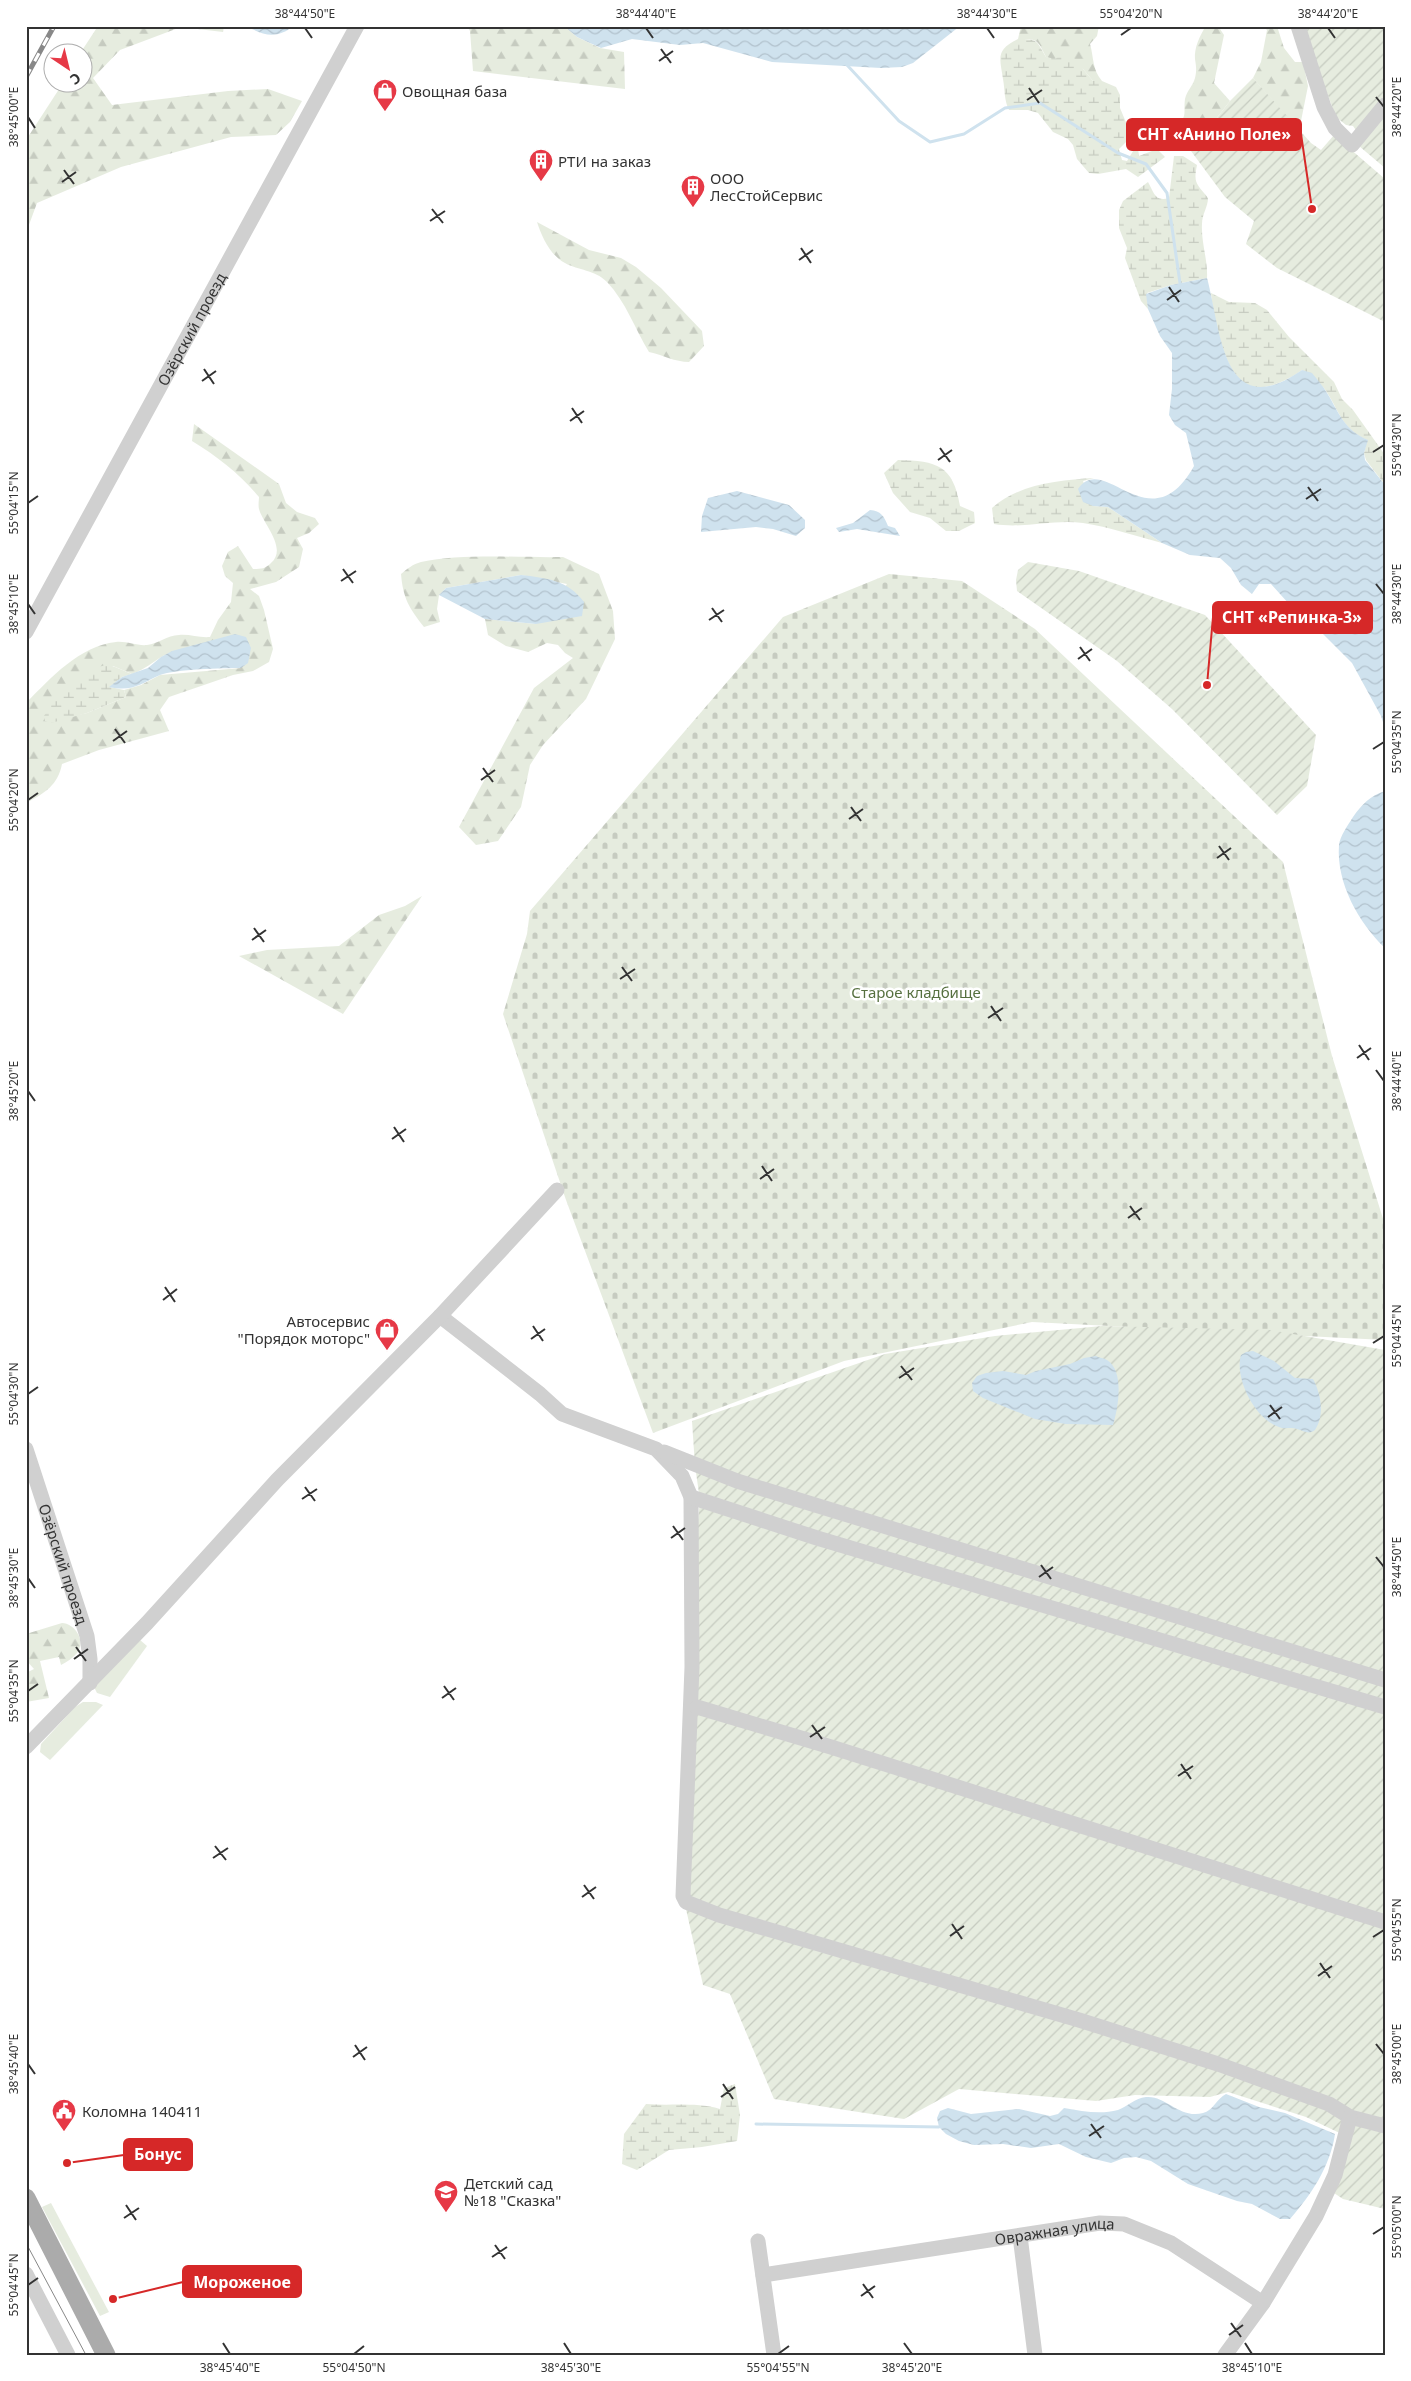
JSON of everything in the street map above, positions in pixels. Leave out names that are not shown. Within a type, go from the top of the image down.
[{"type":"main road","points":[[26,2198],[106,2355]]},
{"type":"street","name":"Озёрский проезд","points":[[26,632],[357,26]]},
{"type":"street","points":[[1298,26],[1324,108],[1335,128],[1352,145],[1385,105]]},
{"type":"street","points":[[26,1747],[90,1683],[277,1480],[440,1316],[557,1190]]},
{"type":"street","points":[[440,1316],[540,1394],[562,1414],[737,1481],[1385,1680]]},
{"type":"street","name":"Озёрский проезд","points":[[26,1449],[87,1636],[90,1659],[90,1683]]},
{"type":"street","points":[[656,1449],[682,1476],[691,1497],[692,1667],[683,1896],[686,1902],[719,1915],[1078,2020],[1218,2064],[1329,2104],[1350,2116],[1385,2126]]},
{"type":"street","points":[[691,1497],[817,1538],[1385,1707]]},
{"type":"street","points":[[697,1707],[831,1747],[1385,1922]]},
{"type":"street","points":[[1225,2355],[1263,2303],[1316,2216],[1335,2175],[1350,2116]]},
{"type":"street","name":"Овражная улица","points":[[763,2275],[1100,2223],[1124,2224],[1171,2243],[1263,2303]]},
{"type":"street","points":[[1020,2236],[1035,2355]]},
{"type":"street","points":[[758,2242],[774,2355]]},
{"type":"street","points":[[26,2274],[68,2355]]},
{"type":"green space","points":[[98,26],[224,26],[223,32],[181,27],[120,50],[93,78],[112,105],[228,91],[268,89],[302,101],[290,122],[276,135],[231,137],[121,167],[37,203],[26,233],[26,140],[57,92],[92,92],[92,42],[88,42]]},
{"type":"green space","points":[[467,26],[564,26],[577,37],[600,48],[624,52],[625,89],[473,71],[470,31]]},
{"type":"green space","points":[[1021,26],[1099,26],[1097,36],[1090,44],[1095,68],[1102,81],[1093,81],[1083,69],[1046,57],[1036,41],[1018,39]]},
{"type":"green space","points":[[1206,26],[1218,26],[1224,35],[1214,83],[1230,101],[1191,151],[1182,131],[1174,134],[1173,128],[1181,121],[1185,112],[1185,99],[1196,75],[1196,46]]},
{"type":"green space","points":[[1263,26],[1277,26],[1284,48],[1295,62],[1303,62],[1308,86],[1299,131],[1253,78],[1261,62],[1267,30]]},
{"type":"green space","points":[[1302,26],[1385,26],[1385,168],[1359,146],[1362,139],[1353,126],[1346,125],[1336,117]]},
{"type":"green space","points":[[1018,39],[1033,40],[1046,57],[1056,59],[1060,54],[1068,51],[1093,81],[1102,81],[1116,87],[1120,95],[1120,108],[1130,132],[1130,138],[1119,149],[1122,160],[1127,161],[1135,148],[1138,148],[1139,156],[1157,149],[1165,157],[1138,177],[1126,169],[1098,174],[1089,173],[1077,159],[1073,145],[1068,139],[1053,132],[1038,113],[1028,110],[1009,110],[1005,99],[1000,60],[1002,51]]},
{"type":"green space","points":[[1253,78],[1311,143],[1321,150],[1334,135],[1385,179],[1385,322],[1277,268],[1246,244],[1254,221],[1225,197],[1191,151],[1230,101]]},
{"type":"green space","points":[[1174,156],[1183,156],[1197,165],[1195,176],[1197,183],[1208,198],[1202,224],[1207,278],[1171,285],[1147,293],[1148,309],[1141,301],[1125,258],[1127,248],[1119,228],[1119,210],[1123,201],[1148,182],[1157,197],[1160,199],[1169,198]]},
{"type":"green space","points":[[537,222],[589,250],[621,258],[636,267],[661,288],[702,331],[704,346],[689,362],[674,360],[649,352],[614,290],[607,282],[592,272],[570,266],[560,260],[547,245]]},
{"type":"green space","points":[[1211,293],[1229,302],[1255,303],[1267,310],[1289,337],[1334,382],[1342,399],[1353,410],[1385,455],[1385,485],[1366,460],[1364,453],[1367,440],[1346,425],[1324,388],[1302,370],[1271,386],[1257,388],[1242,382],[1227,360],[1222,346],[1214,316]]},
{"type":"green space","points":[[194,424],[279,484],[286,503],[297,512],[315,518],[319,524],[309,533],[297,538],[303,549],[299,567],[276,582],[250,589],[259,596],[264,610],[273,649],[269,662],[253,671],[233,675],[169,697],[160,710],[169,731],[99,750],[62,764],[57,778],[50,788],[26,803],[26,703],[45,683],[78,656],[103,645],[120,642],[147,645],[170,636],[179,635],[210,637],[218,620],[231,602],[233,583],[225,576],[222,566],[228,552],[238,546],[253,569],[261,569],[267,566],[276,557],[276,543],[261,515],[259,497],[228,466],[192,441]],"holes":[[[193,646],[241,668],[160,675],[141,685],[124,690],[126,697],[87,713],[73,716],[113,666],[132,674],[166,654]]]},
{"type":"green space","points":[[898,460],[923,462],[941,468],[953,482],[960,506],[974,512],[975,523],[959,531],[946,531],[930,518],[910,512],[893,493],[884,473]]},
{"type":"green space","points":[[1094,478],[1083,481],[1093,506],[1108,507],[1162,543],[1113,529],[1083,523],[994,524],[992,508],[1014,493],[1053,482]]},
{"type":"green space","points":[[563,557],[599,574],[613,611],[615,639],[586,699],[543,745],[530,765],[521,807],[498,841],[476,845],[459,827],[534,688],[573,658],[558,645],[547,643],[528,652],[506,646],[488,635],[485,619],[536,624],[567,584],[521,575],[446,588],[439,595],[437,609],[440,622],[424,627],[408,602],[403,590],[401,574],[418,563],[437,559]]},
{"type":"green space","points":[[1028,562],[1079,571],[1205,615],[1316,735],[1307,786],[1277,815],[1172,709],[1117,661],[1017,591],[1016,580],[1018,570]]},
{"type":"green space","name":"Старое кладбище","points":[[889,574],[962,581],[1035,629],[1283,862],[1332,1056],[1385,1225],[1385,1340],[1032,1322],[844,1361],[653,1433],[566,1200],[503,1014],[527,934],[530,911],[783,617]]},
{"type":"green space","points":[[105,665],[132,674],[122,677],[110,687],[124,690],[126,697],[87,713],[51,723],[45,721],[44,716],[50,707],[70,684],[85,673]]},
{"type":"green space","points":[[422,896],[343,1014],[239,956],[267,950],[339,946],[379,915],[405,906]]},
{"type":"green space","points":[[1102,1326],[1270,1330],[1385,1350],[1385,2209],[1343,2199],[1334,2193],[1348,2137],[1306,2117],[1228,2092],[1210,2097],[1135,2095],[1096,2101],[959,2089],[904,2119],[774,2099],[730,1994],[703,1985],[686,1909],[696,1540],[700,1500],[695,1466],[692,1421],[885,1354],[995,1336]]},
{"type":"green space","points":[[62,1623],[75,1629],[80,1638],[80,1648],[74,1657],[61,1665],[59,1657],[40,1661],[49,1698],[26,1702],[26,1673],[34,1669],[26,1660],[26,1634]]},
{"type":"green space","points":[[140,1640],[147,1646],[110,1697],[97,1693],[94,1687]]},
{"type":"green space","points":[[83,1702],[96,1702],[103,1705],[50,1760],[40,1752],[41,1744],[75,1707]]},
{"type":"green space","points":[[735,2084],[740,2115],[737,2141],[669,2150],[637,2170],[622,2164],[624,2134],[646,2104],[693,2105],[720,2109],[724,2088]]},
{"type":"green space","points":[[51,2203],[109,2312],[100,2316],[42,2207]]},
{"type":"water","points":[[247,26],[293,26],[282,33],[270,35]]},
{"type":"water","points":[[564,26],[960,26],[913,63],[902,67],[881,68],[772,62],[703,43],[680,45],[632,39],[601,48],[577,37]]},
{"type":"water","points":[[1207,278],[1222,344],[1230,364],[1240,379],[1255,386],[1276,384],[1302,370],[1312,373],[1324,388],[1347,426],[1368,440],[1364,453],[1365,460],[1385,485],[1385,728],[1381,716],[1352,663],[1320,631],[1299,615],[1271,584],[1259,584],[1252,594],[1241,585],[1231,568],[1220,558],[1190,555],[1162,543],[1108,507],[1093,506],[1083,502],[1078,489],[1089,480],[1101,480],[1145,498],[1161,497],[1177,488],[1194,466],[1186,433],[1175,425],[1169,415],[1172,389],[1172,353],[1160,336],[1148,309],[1146,294],[1171,285]]},
{"type":"water","points":[[737,491],[789,505],[805,520],[805,528],[796,536],[773,529],[756,527],[701,532],[702,516],[708,498]]},
{"type":"water","points":[[870,510],[882,515],[888,526],[895,528],[900,536],[857,529],[839,532],[836,528],[853,523]]},
{"type":"water","points":[[521,575],[556,581],[571,589],[584,602],[582,616],[536,624],[485,619],[439,595],[446,588]]},
{"type":"water","points":[[235,634],[246,637],[251,648],[248,663],[241,668],[176,671],[160,675],[130,688],[109,687],[122,677],[148,668],[172,651]]},
{"type":"water","points":[[1385,791],[1385,948],[1366,927],[1345,888],[1341,874],[1339,845],[1344,831],[1360,808],[1371,798]]},
{"type":"water","points":[[1253,1351],[1274,1361],[1295,1378],[1313,1379],[1321,1404],[1320,1418],[1315,1430],[1304,1432],[1295,1428],[1282,1428],[1272,1424],[1256,1409],[1244,1387],[1240,1365],[1241,1355]]},
{"type":"water","points":[[1096,1356],[1107,1360],[1113,1365],[1118,1381],[1117,1410],[1113,1425],[1066,1424],[1035,1419],[983,1398],[973,1391],[972,1383],[977,1376],[986,1373],[1003,1371],[1026,1375]]},
{"type":"water","points":[[1226,2094],[1259,2107],[1285,2113],[1335,2134],[1324,2169],[1305,2200],[1290,2219],[1280,2219],[1252,2204],[1237,2201],[1188,2184],[1151,2161],[1136,2157],[1124,2158],[1111,2163],[1086,2157],[1059,2144],[1031,2148],[1003,2144],[974,2145],[959,2141],[946,2134],[939,2127],[937,2118],[940,2111],[948,2108],[971,2114],[1019,2109],[1050,2116],[1058,2114],[1064,2108],[1104,2112],[1118,2110],[1138,2099],[1146,2097],[1153,2097],[1187,2113],[1194,2114],[1206,2112]]},
{"type":"waterway","points":[[847,65],[899,121],[930,142],[964,134],[1005,108],[1040,103],[1118,153],[1146,164],[1167,193],[1180,283]]},
{"type":"waterway","points":[[756,2124],[939,2127]]},
{"type":"tram line","points":[[26,2243],[86,2355]]},
{"type":"railway","points":[[26,77],[54,26]]},
{"type":"place","name":"Овощная база","points":[[385,112]]},
{"type":"place","name":"РТИ на заказ","points":[[541,182]]},
{"type":"place","name":"ООО ЛесСтойСервис","points":[[693,208]]},
{"type":"place","name":"СНТ «Анино Поле»","points":[[1312,209]]},
{"type":"place","name":"СНТ «Репинка-3»","points":[[1207,685]]},
{"type":"place","name":"Автосервис \"Порядок моторс\"","points":[[387,1351]]},
{"type":"place","name":"Коломна 140411","points":[[64,2132]]},
{"type":"place","name":"Бонус","points":[[67,2163]]},
{"type":"place","name":"Детский сад №18 \"Сказка\"","points":[[446,2213]]},
{"type":"place","name":"Мороженое","points":[[113,2299]]}]
